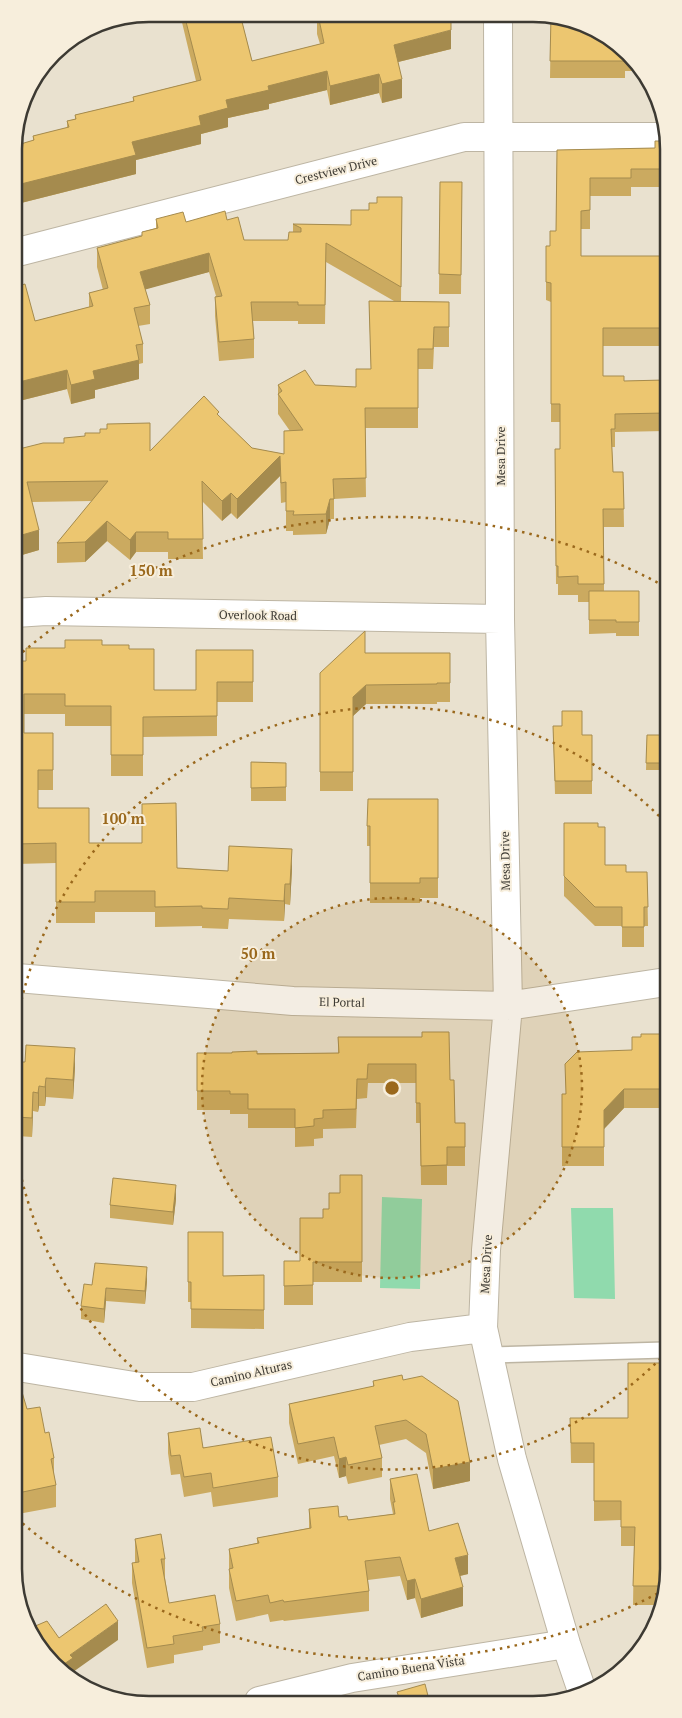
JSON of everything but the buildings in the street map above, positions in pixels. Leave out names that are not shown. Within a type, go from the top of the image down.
[{"type":"street","name":"Mesa Drive","points":[[498,22],[500,620],[508,1006],[486,1250],[483,1328],[512,1459],[566,1644],[580,1686]]},
{"type":"street","name":"Crestview Drive","points":[[23,250],[464,137],[658,137]]},
{"type":"street","name":"Overlook Road","points":[[23,613],[46,611],[500,620]]},
{"type":"street","name":"El Portal","points":[[22,979],[294,1002],[508,1006],[659,983]]},
{"type":"street","name":"Camino Alturas","points":[[22,1368],[140,1387],[193,1387],[410,1337],[483,1328]]},
{"type":"street","name":"Camino Buena Vista","points":[[278,1696],[352,1678],[566,1644]]},
{"type":"lane","points":[[489,1355],[659,1350]]},
{"type":"green space","points":[[382,1197],[422,1199],[420,1289],[380,1288]]},
{"type":"green space","points":[[571,1208],[613,1208],[615,1299],[574,1298]]}]
